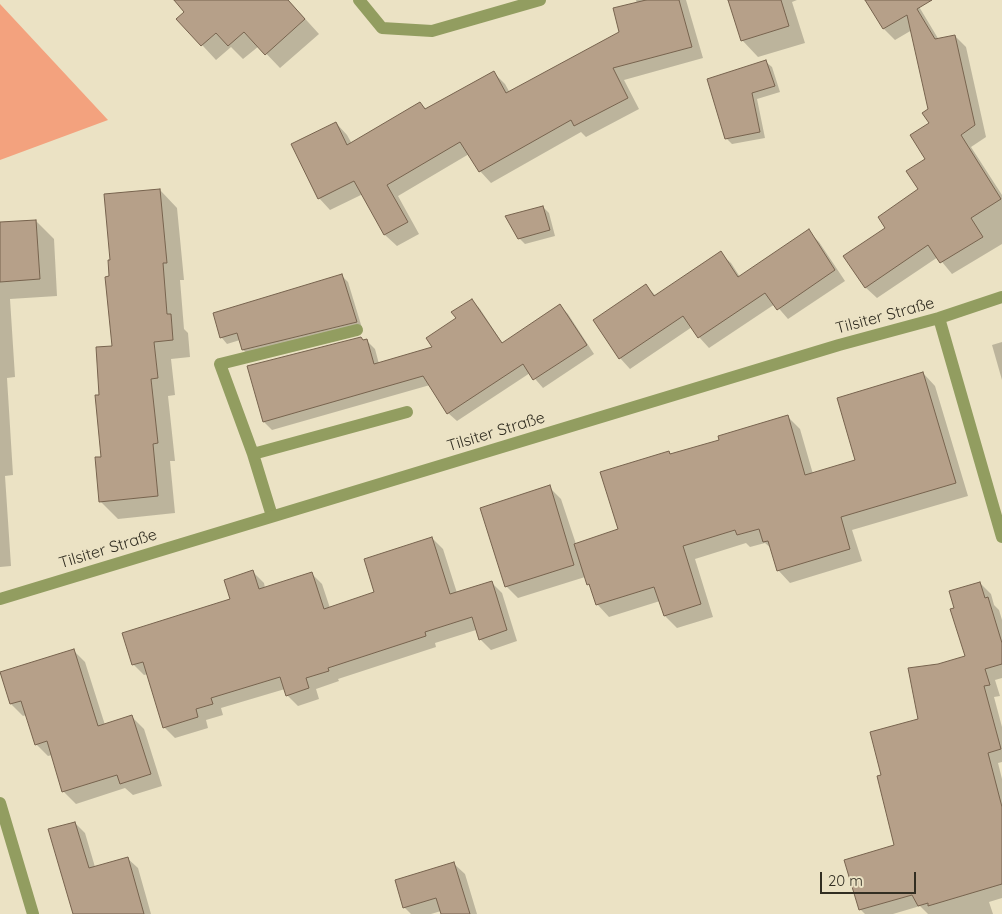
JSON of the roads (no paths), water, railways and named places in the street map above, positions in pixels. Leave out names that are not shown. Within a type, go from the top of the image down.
[{"type":"street","points":[[359,0],[382,28],[432,31],[540,0]]},
{"type":"street","name":"Tilsiter Straße","points":[[0,599],[830,348],[939,318],[1002,296]]},
{"type":"street","points":[[939,318],[1002,537]]},
{"type":"street","points":[[272,516],[253,454],[220,364],[357,330]]},
{"type":"street","points":[[253,454],[407,412]]},
{"type":"street","points":[[0,803],[32,914]]}]
